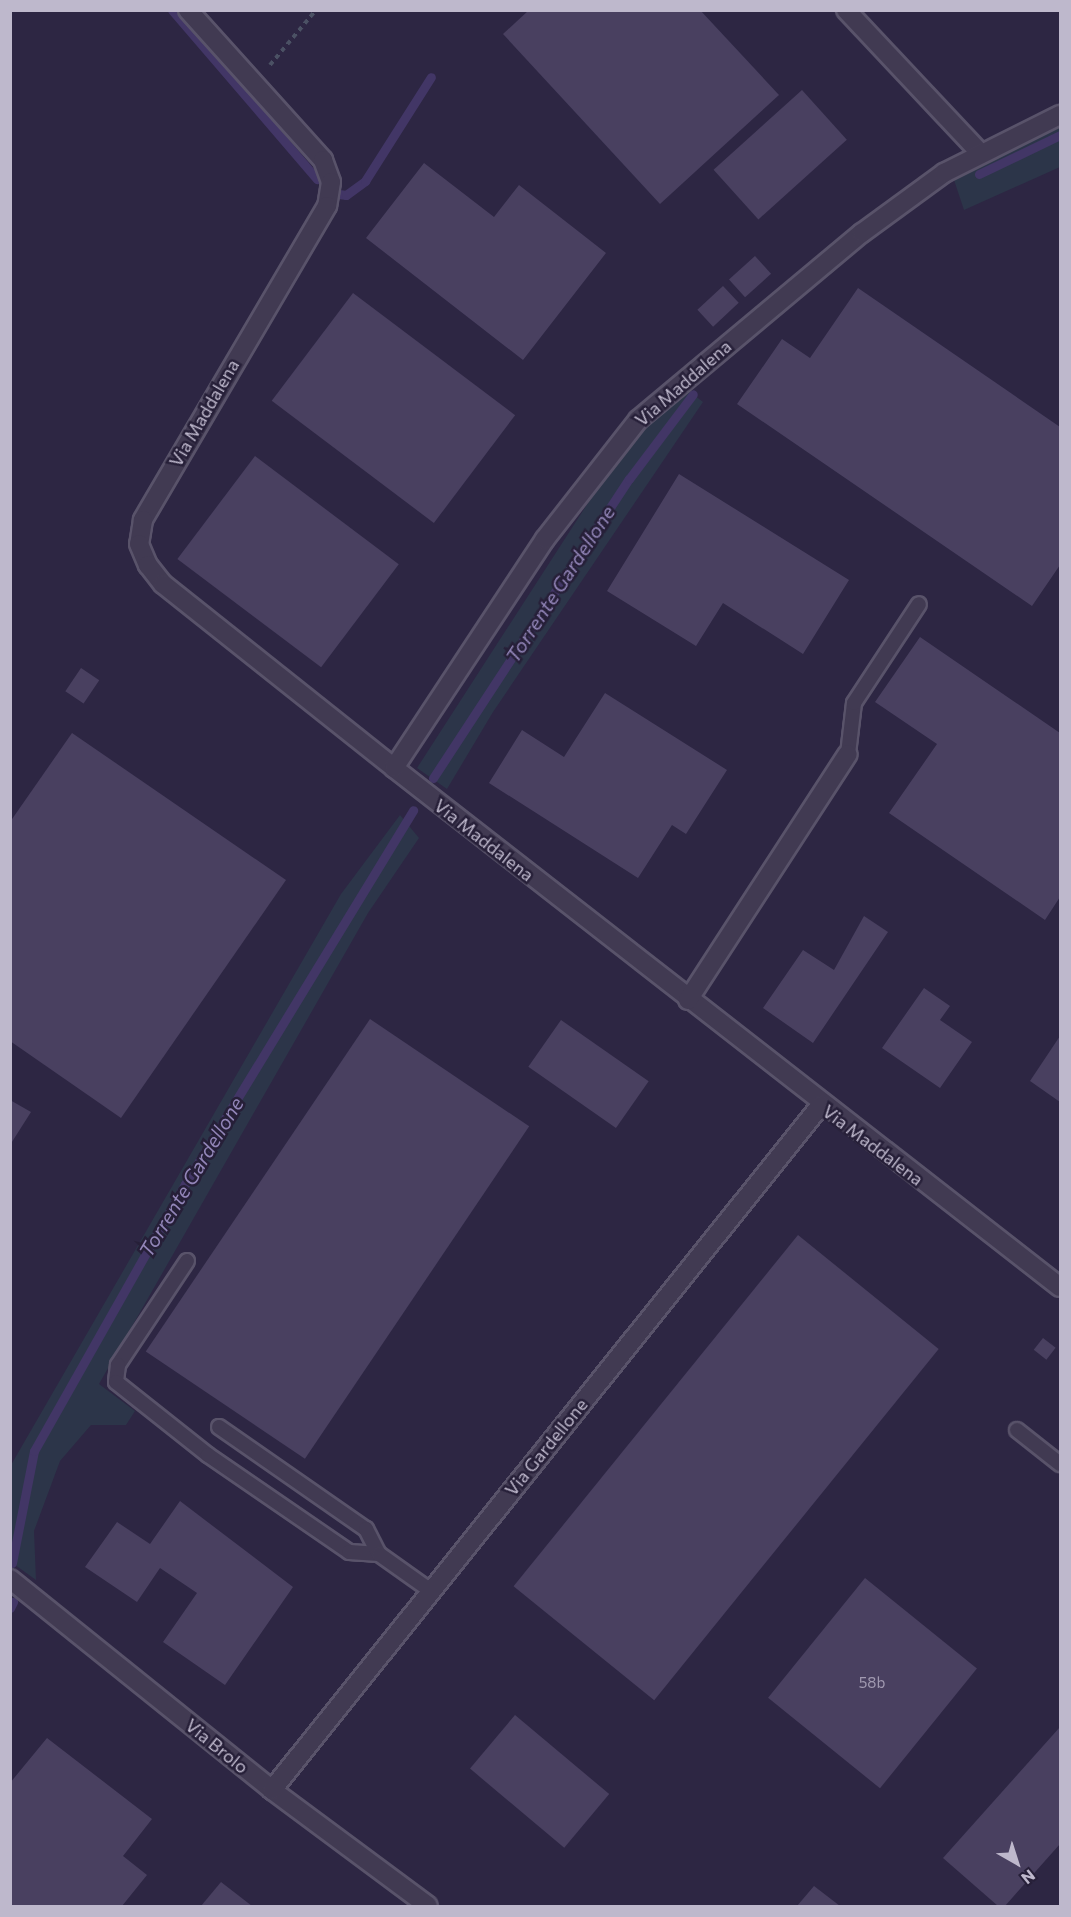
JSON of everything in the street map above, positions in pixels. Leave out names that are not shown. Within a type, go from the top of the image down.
[{"type":"street","name":"Via Maddalena","points":[[188,10],[323,160],[331,182],[327,206],[143,520],[139,544],[163,584],[821,1105],[1060,1287]]},
{"type":"street","points":[[846,10],[981,154]]},
{"type":"street","name":"Via Maddalena","points":[[394,768],[545,539],[638,420],[862,233],[944,173],[1060,115]]},
{"type":"street","points":[[688,1000],[848,754]]},
{"type":"street","name":"Via Gardellone","points":[[272,1790],[821,1105]]},
{"type":"street","name":"Via Brolo","points":[[10,1579],[272,1790],[428,1906]]},
{"type":"lane","points":[[848,754],[854,703],[920,604]]},
{"type":"lane","points":[[187,1261],[118,1365],[116,1382],[331,1541],[349,1552],[379,1554]]},
{"type":"lane","points":[[219,1427],[366,1529],[379,1554],[431,1591]]},
{"type":"lane","points":[[1017,1430],[1060,1464]]},
{"type":"path","points":[[255,84],[316,10]]},
{"type":"shaded area","points":[[1060,124],[1060,167],[964,210],[953,177]]},
{"type":"shaded area","points":[[689,391],[703,402],[493,712],[447,789],[417,768],[628,441]]},
{"type":"shaded area","points":[[400,815],[419,838],[368,913],[99,1384],[135,1411],[126,1425],[91,1425],[60,1461],[34,1531],[36,1580],[11,1562],[11,1465],[341,894]]},
{"type":"building","points":[[529,10],[700,10],[779,95],[660,204],[503,34]]},
{"type":"building","points":[[802,90],[847,140],[758,219],[714,170]]},
{"type":"building","points":[[424,163],[494,217],[519,185],[606,253],[523,360],[366,238]]},
{"type":"building","points":[[755,256],[771,274],[745,297],[729,279]]},
{"type":"building","points":[[723,286],[739,303],[713,327],[697,310]]},
{"type":"building","points":[[858,288],[1060,427],[1060,565],[1032,606],[737,404],[782,339],[810,358]]},
{"type":"building","points":[[353,293],[515,415],[434,523],[272,401]]},
{"type":"building","points":[[255,456],[399,564],[321,667],[177,559]]},
{"type":"building","points":[[679,474],[849,580],[803,654],[723,603],[696,646],[607,591]]},
{"type":"building","points":[[920,637],[1060,733],[1060,897],[1045,920],[889,813],[937,744],[875,702]]},
{"type":"building","points":[[81,668],[99,680],[84,704],[65,691]]},
{"type":"building","points":[[605,693],[727,770],[686,834],[672,825],[638,878],[489,783],[522,730],[564,757]]},
{"type":"building","points":[[72,733],[286,880],[121,1118],[10,1041],[10,822]]},
{"type":"building","points":[[864,916],[888,932],[813,1043],[763,1008],[803,950],[834,970]]},
{"type":"building","points":[[924,988],[950,1006],[940,1020],[972,1042],[940,1088],[882,1048]]},
{"type":"building","points":[[370,1019],[529,1126],[305,1459],[146,1351]]},
{"type":"building","points":[[561,1020],[649,1081],[616,1128],[528,1067]]},
{"type":"building","points":[[1060,1036],[1060,1102],[1030,1081]]},
{"type":"building","points":[[10,1100],[31,1112],[10,1145]]},
{"type":"building","points":[[798,1235],[939,1349],[654,1700],[514,1586]]},
{"type":"building","points":[[1043,1338],[1056,1348],[1046,1360],[1034,1350]]},
{"type":"building","points":[[180,1501],[293,1587],[225,1685],[163,1642],[197,1593],[160,1568],[137,1602],[85,1567],[117,1522],[150,1544]]},
{"type":"building","points":[[865,1578],[977,1669],[880,1788],[768,1698]]},
{"type":"building","points":[[515,1715],[609,1794],[564,1848],[470,1769]]},
{"type":"building","points":[[1060,1727],[1060,1844],[1005,1906],[998,1906],[943,1858]]},
{"type":"building","points":[[47,1738],[152,1819],[123,1856],[147,1875],[122,1906],[10,1906],[10,1783]]},
{"type":"building","points":[[221,1882],[252,1906],[201,1906]]},
{"type":"building","points":[[814,1886],[840,1906],[797,1906]]},
{"type":"waterway","points":[[172,10],[317,179]]},
{"type":"waterway","points":[[332,193],[346,195],[365,181],[431,77]]},
{"type":"waterway","name":"Torrente Gardellone","points":[[979,174],[1060,135]]},
{"type":"waterway","name":"Torrente Gardellone","points":[[433,778],[629,479],[693,394]]},
{"type":"waterway","name":"Torrente Gardellone","points":[[12,1563],[34,1451],[185,1184],[413,810]]},
{"type":"waterway","name":"Torrente Gardellone","points":[[10,1608],[13,1602]]}]
